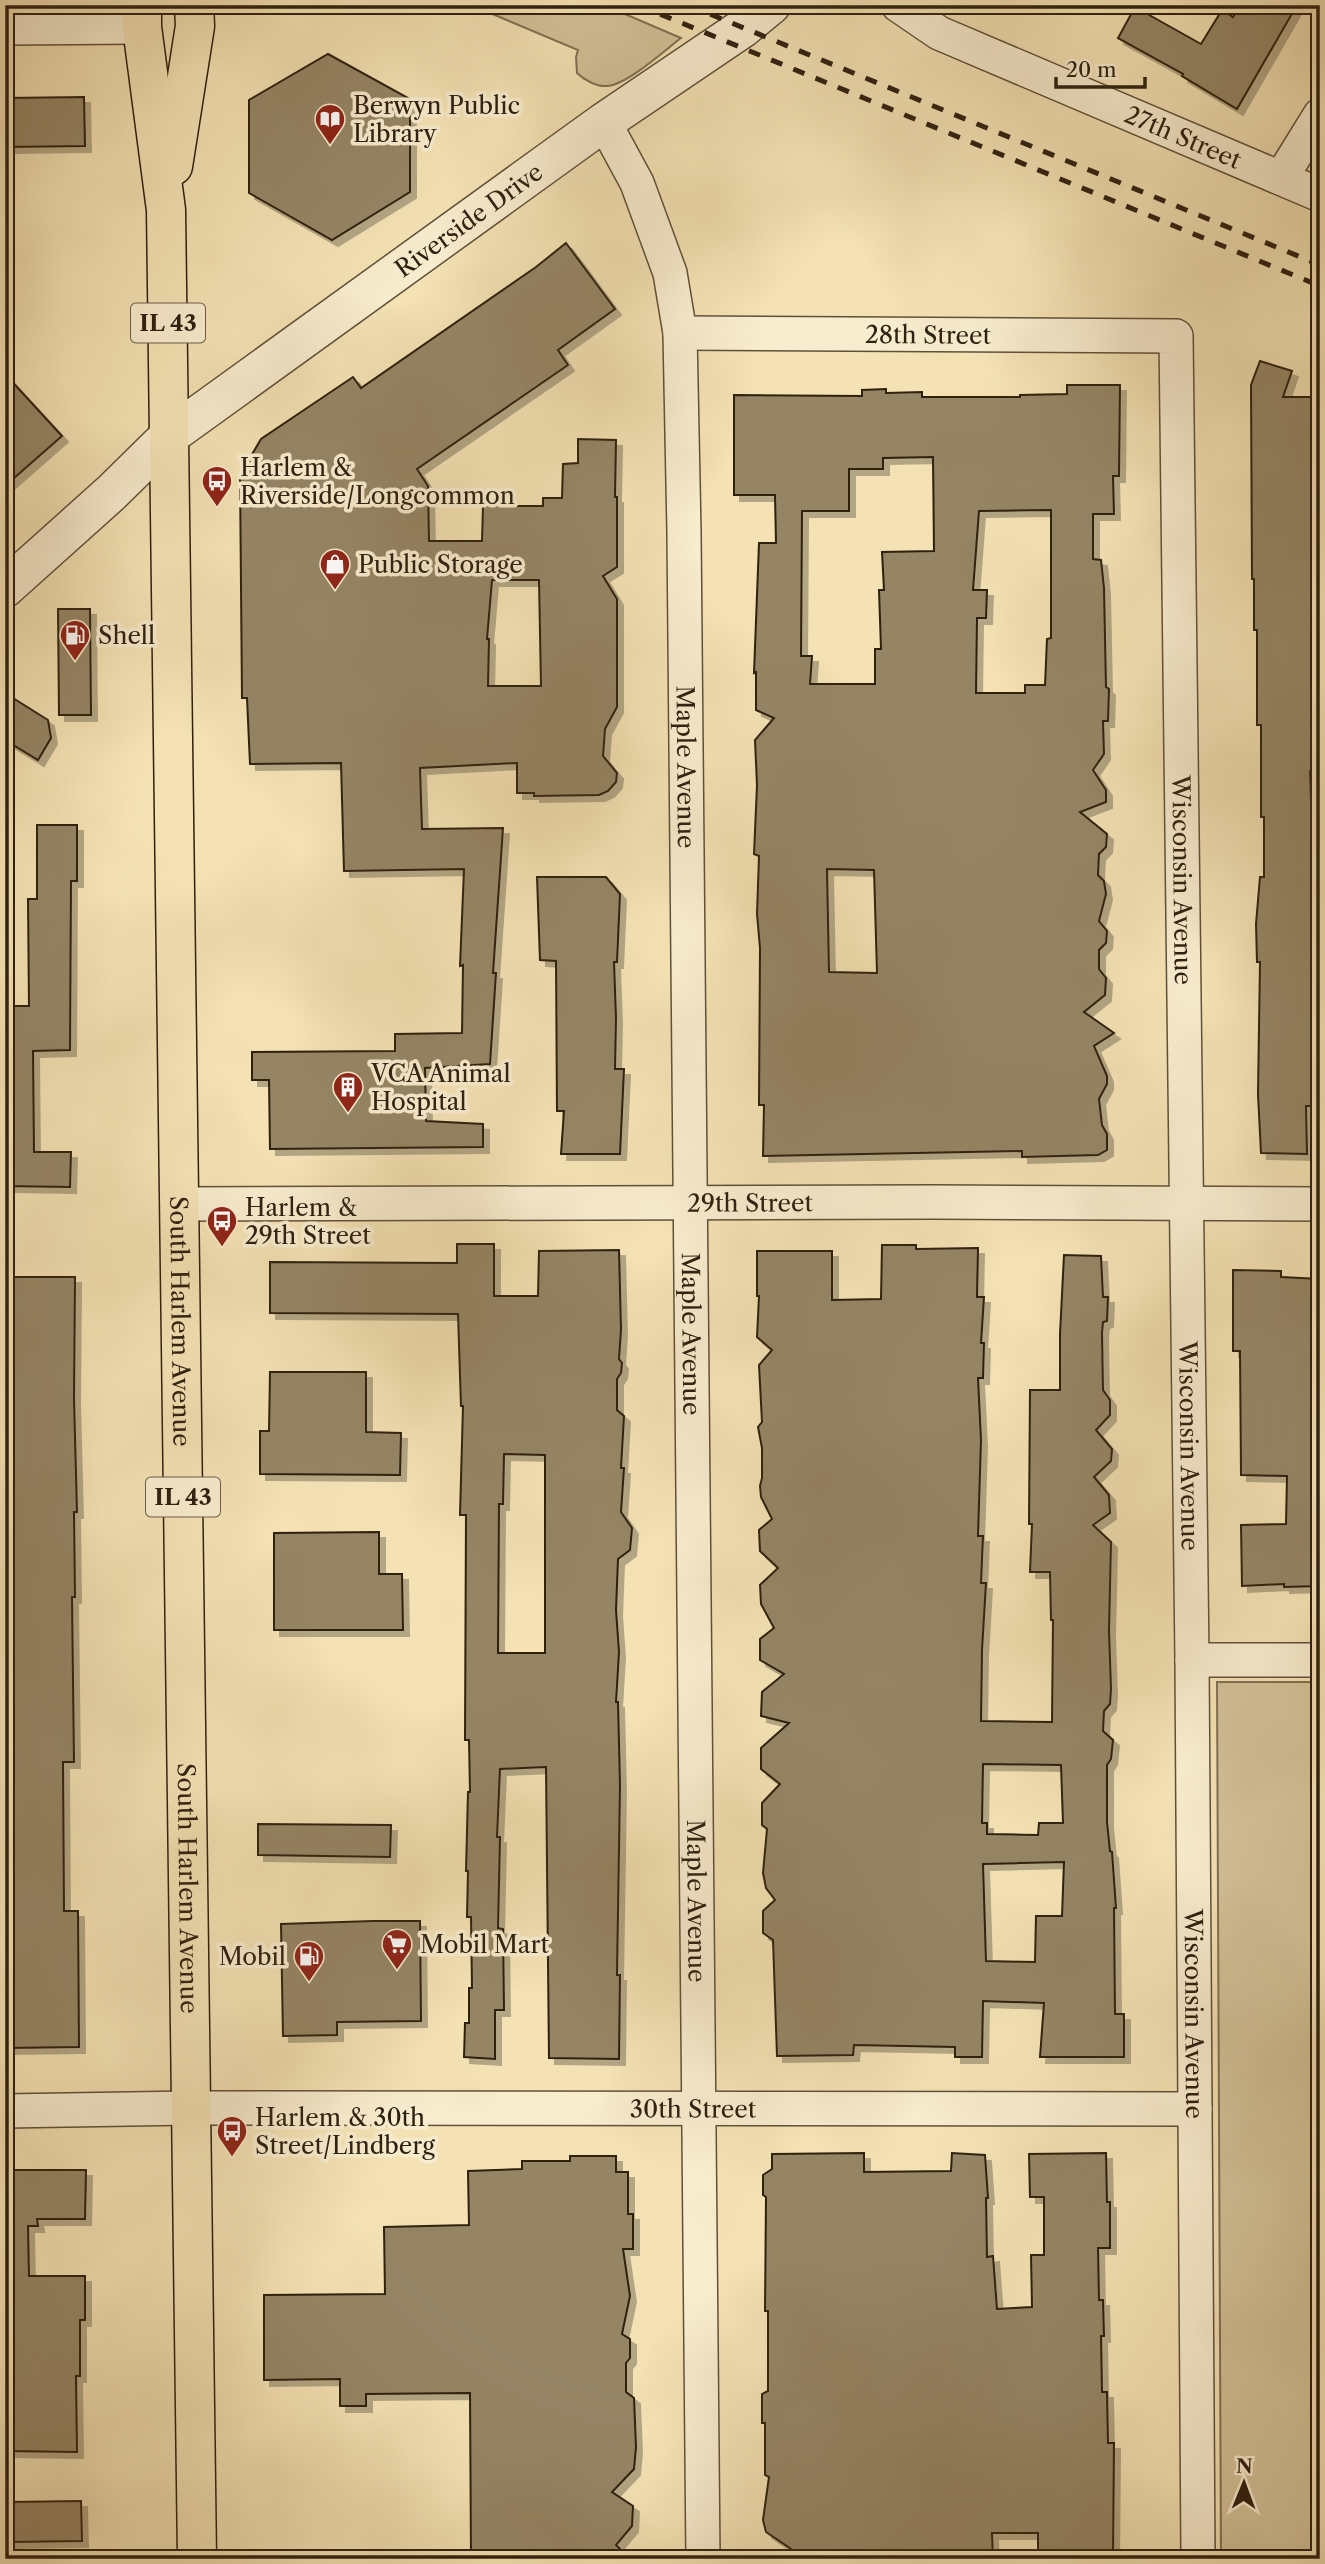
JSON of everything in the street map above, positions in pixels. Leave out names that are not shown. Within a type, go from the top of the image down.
[{"type":"main road","name":"South Harlem Avenue","points":[[166,210],[194,26],[194,5]]},
{"type":"main road","name":"South Harlem Avenue","points":[[142,16],[166,210],[197,2559]]},
{"type":"street","name":"Riverside Drive","points":[[5,588],[111,493],[169,436],[604,122],[743,28],[771,5]]},
{"type":"street","name":"27th Street","points":[[898,5],[939,33],[1320,195]]},
{"type":"street","points":[[5,28],[142,16]]},
{"type":"street","points":[[1281,178],[1320,115]]},
{"type":"street","name":"Maple Avenue","points":[[604,122],[637,183],[670,273],[680,333],[703,2559]]},
{"type":"street","name":"28th Street","points":[[680,333],[1177,335]]},
{"type":"street","name":"Wisconsin Avenue","points":[[1177,335],[1192,1660],[1198,2559]]},
{"type":"street","name":"29th Street","points":[[180,1204],[1320,1204]]},
{"type":"street","points":[[1192,1660],[1320,1660]]},
{"type":"street","name":"30th Street","points":[[5,2111],[191,2108],[1195,2109]]},
{"type":"shaded area","points":[[471,5],[604,5],[681,38],[635,74],[615,84],[603,86],[577,73],[578,50]]},
{"type":"shaded area","points":[[1217,1682],[1320,1682],[1320,2559],[1221,2559]]},
{"type":"building","points":[[1240,5],[1297,5],[1237,109],[1182,76],[1183,74],[1118,38],[1135,7],[1201,44],[1222,10],[1233,17]]},
{"type":"building","name":"Berwyn Public Library","points":[[328,54],[410,99],[410,192],[332,240],[249,193],[249,100]]},
{"type":"building","points":[[84,97],[85,146],[5,147],[5,98]]},
{"type":"building","points":[[566,243],[615,309],[558,350],[568,365],[417,469],[428,486],[429,541],[482,541],[483,506],[543,506],[543,498],[562,498],[563,464],[578,463],[578,439],[616,440],[617,567],[603,576],[617,599],[617,707],[605,729],[603,756],[617,773],[616,782],[608,791],[599,795],[534,796],[534,793],[517,793],[517,763],[420,768],[422,829],[503,828],[490,1064],[425,1068],[426,1121],[483,1124],[483,1147],[270,1149],[269,1080],[252,1080],[252,1052],[395,1051],[395,1034],[462,1033],[463,965],[460,966],[464,869],[344,871],[341,763],[250,764],[247,698],[242,698],[240,475],[261,439],[353,377],[361,388],[536,267]],"holes":[[[492,580],[539,580],[541,686],[488,686],[487,639]]]},
{"type":"building","points":[[1260,361],[1292,371],[1283,397],[1311,397],[1312,493],[1320,493],[1320,771],[1310,771],[1312,828],[1320,828],[1320,1106],[1306,1106],[1307,1154],[1261,1153],[1258,1094],[1260,962],[1257,962],[1256,924],[1260,877],[1264,877],[1264,817],[1261,817],[1261,725],[1257,725],[1257,630],[1254,630],[1252,579],[1251,385]]},
{"type":"building","points":[[5,374],[62,436],[5,486]]},
{"type":"building","points":[[1067,385],[1120,385],[1119,476],[1113,476],[1114,514],[1093,514],[1093,559],[1101,560],[1104,588],[1106,687],[1109,689],[1108,721],[1103,721],[1104,754],[1093,770],[1106,790],[1106,802],[1080,812],[1107,834],[1106,847],[1099,854],[1098,875],[1104,881],[1106,894],[1099,921],[1107,931],[1106,943],[1099,950],[1099,969],[1106,978],[1105,995],[1084,1012],[1114,1033],[1094,1046],[1107,1076],[1107,1084],[1099,1099],[1102,1125],[1107,1134],[1107,1150],[1098,1155],[1022,1157],[1022,1151],[763,1156],[764,1105],[759,1105],[759,856],[754,854],[757,785],[755,740],[774,718],[756,710],[756,672],[754,673],[759,543],[776,543],[775,495],[734,495],[734,395],[862,396],[862,390],[886,389],[886,393],[922,392],[922,397],[1067,394]],"holes":[[[933,457],[934,551],[882,552],[884,590],[879,590],[881,649],[875,649],[875,684],[810,684],[812,656],[801,656],[802,511],[849,511],[849,469],[883,469],[883,458]],[[1051,510],[1051,638],[1047,639],[1045,685],[1025,685],[1025,693],[976,693],[977,618],[986,618],[987,590],[973,590],[979,511]],[[827,869],[874,870],[877,973],[829,972]]]},
{"type":"building","name":"Shell","points":[[58,609],[90,609],[91,715],[59,715]]},
{"type":"building","points":[[5,693],[48,720],[51,738],[38,760],[5,740]]},
{"type":"building","points":[[37,825],[77,825],[77,881],[71,881],[70,1050],[33,1051],[34,1152],[71,1152],[70,1187],[5,1186],[5,1006],[29,1006],[28,899],[37,899]]},
{"type":"building","points":[[537,877],[606,877],[620,894],[617,962],[614,962],[615,1069],[624,1069],[620,1154],[561,1154],[564,1111],[557,1111],[556,961],[540,960]]},
{"type":"building","points":[[457,1244],[494,1244],[494,1296],[538,1296],[539,1251],[619,1250],[619,1359],[622,1363],[617,1379],[617,1410],[624,1416],[621,1512],[632,1528],[630,1550],[618,1559],[616,1610],[619,1652],[616,1702],[620,1785],[617,1975],[620,1975],[619,2059],[549,2058],[546,1767],[500,1769],[497,1837],[500,1837],[498,1928],[503,1929],[504,2010],[495,2010],[495,2059],[464,2057],[465,2023],[469,2023],[469,1988],[472,1988],[471,1917],[467,1917],[466,1871],[470,1792],[469,1740],[465,1740],[466,1515],[460,1515],[463,1406],[458,1314],[270,1313],[270,1262],[457,1263]],"holes":[[[504,1454],[545,1455],[545,1653],[498,1653],[499,1504],[503,1504]]]},
{"type":"building","points":[[882,1245],[916,1245],[916,1249],[978,1248],[977,1297],[984,1297],[981,1343],[984,1343],[983,1378],[978,1378],[981,1440],[978,1536],[983,1536],[981,1583],[986,1583],[981,1721],[1052,1722],[1053,1620],[1050,1572],[1030,1572],[1030,1390],[1060,1390],[1064,1255],[1101,1256],[1103,1297],[1108,1297],[1107,1321],[1103,1322],[1102,1333],[1103,1390],[1110,1400],[1110,1415],[1096,1430],[1112,1449],[1111,1461],[1094,1477],[1109,1495],[1110,1513],[1093,1525],[1111,1542],[1111,1689],[1110,1704],[1104,1711],[1103,1731],[1113,1740],[1111,1759],[1107,1765],[1107,1822],[1116,1908],[1115,2014],[1124,2014],[1124,2057],[1040,2057],[1044,2003],[983,2001],[982,2057],[955,2057],[955,2047],[854,2045],[853,2055],[777,2056],[773,1940],[763,1933],[763,1911],[775,1900],[766,1888],[763,1873],[767,1829],[762,1825],[762,1803],[780,1784],[761,1769],[761,1748],[789,1723],[761,1716],[762,1692],[784,1674],[760,1660],[760,1639],[774,1628],[761,1604],[760,1585],[778,1568],[760,1551],[759,1530],[772,1519],[761,1497],[760,1486],[762,1448],[758,1427],[762,1422],[759,1365],[772,1350],[757,1337],[757,1251],[832,1251],[832,1300],[881,1299]],"holes":[[[983,1764],[1061,1765],[1063,1823],[1039,1823],[1038,1835],[987,1834],[987,1823],[982,1823]],[[1064,1862],[1062,1916],[1036,1916],[1035,1962],[986,1961],[983,1864]]]},
{"type":"building","points":[[1233,1270],[1281,1271],[1281,1277],[1320,1279],[1320,1345],[1313,1444],[1320,1445],[1320,1466],[1313,1466],[1317,1524],[1320,1524],[1320,1586],[1242,1586],[1241,1525],[1286,1524],[1287,1476],[1241,1475],[1240,1351],[1233,1351]]},
{"type":"building","points":[[5,1277],[75,1277],[77,1512],[74,1512],[75,1597],[72,1597],[74,1762],[63,1762],[64,1911],[78,1911],[79,2047],[6,2048],[5,1967],[11,1967],[11,1878],[5,1878]]},
{"type":"building","points":[[270,1372],[366,1372],[366,1432],[401,1433],[400,1475],[260,1474],[260,1431],[269,1431]]},
{"type":"building","points":[[379,1532],[379,1574],[402,1574],[403,1630],[274,1630],[274,1533]]},
{"type":"building","points":[[258,1824],[391,1825],[390,1857],[258,1855]]},
{"type":"building","points":[[420,1921],[421,2021],[337,2022],[337,2035],[283,2036],[281,1924]]},
{"type":"building","points":[[864,2153],[864,2172],[951,2171],[952,2153],[985,2155],[988,2198],[987,2257],[993,2256],[997,2309],[1032,2307],[1031,2255],[1044,2255],[1044,2197],[1030,2197],[1029,2154],[1106,2153],[1110,2248],[1098,2248],[1099,2300],[1103,2300],[1104,2336],[1101,2336],[1102,2392],[1107,2392],[1108,2443],[1114,2443],[1113,2559],[1038,2559],[1038,2533],[992,2533],[993,2559],[806,2559],[766,2532],[763,2520],[769,2477],[765,2475],[762,2394],[768,2391],[768,2311],[765,2311],[766,2197],[763,2195],[763,2175],[772,2169],[772,2154]]},
{"type":"building","points":[[570,2156],[616,2156],[616,2172],[628,2172],[628,2214],[633,2214],[633,2249],[623,2249],[630,2296],[622,2334],[630,2339],[630,2358],[626,2363],[626,2392],[634,2398],[636,2447],[634,2469],[612,2492],[633,2506],[632,2526],[616,2545],[630,2559],[471,2559],[470,2393],[366,2394],[366,2406],[340,2406],[340,2379],[264,2380],[264,2295],[385,2294],[384,2227],[469,2225],[468,2171],[522,2169],[522,2161],[570,2161]]},
{"type":"building","points":[[5,2170],[86,2170],[85,2219],[37,2219],[38,2226],[28,2226],[29,2276],[85,2276],[85,2320],[80,2320],[80,2376],[76,2376],[77,2452],[5,2451],[5,2420],[9,2420],[8,2312],[5,2312]]},
{"type":"building","points":[[81,2501],[82,2541],[10,2542],[9,2502]]},
{"type":"railway","points":[[638,5],[1320,286]]},
{"type":"railway","points":[[688,5],[1320,265]]},
{"type":"place","name":"Berwyn Public Library","points":[[330,146]]},
{"type":"place","name":"Harlem & Riverside/Longcommon","points":[[217,508]]},
{"type":"place","name":"Public Storage","points":[[335,591]]},
{"type":"place","name":"Shell","points":[[75,662]]},
{"type":"place","name":"VCA Animal Hospital","points":[[348,1114]]},
{"type":"place","name":"Harlem & 29th Street","points":[[222,1248]]},
{"type":"place","name":"Mobil Mart","points":[[397,1971]]},
{"type":"place","name":"Mobil","points":[[309,1983]]},
{"type":"place","name":"Harlem & 30th Street/Lindberg","points":[[232,2158]]}]
